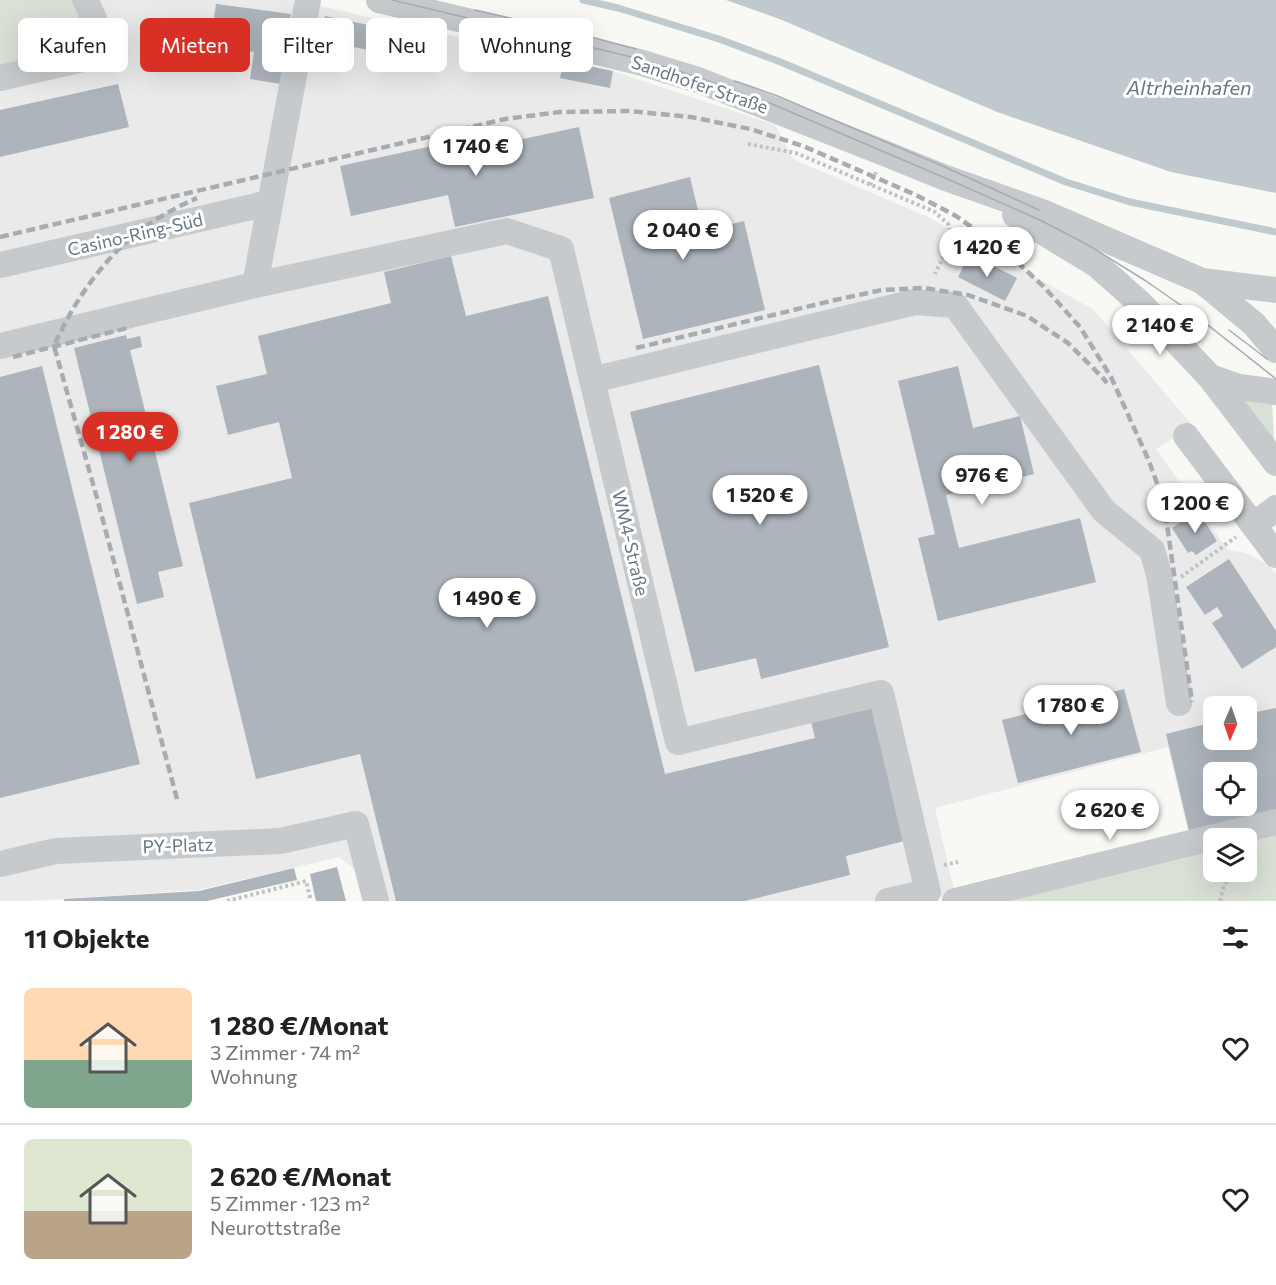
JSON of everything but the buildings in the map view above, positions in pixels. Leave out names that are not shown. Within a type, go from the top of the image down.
[{"type":"street","points":[[0,78],[87,58],[96,45],[98,32],[85,0]]},
{"type":"street","points":[[0,346],[255,285],[308,0]]},
{"type":"street","name":"Sandhofer Straße","points":[[379,0],[639,62],[679,74],[780,111],[943,177],[1042,212],[1202,281],[1254,324],[1276,350]]},
{"type":"street","name":"Sandhofer Straße","points":[[943,177],[1026,221],[1097,265],[1142,304],[1210,377],[1276,463]]},
{"type":"street","name":"Casino-Ring-Süd","points":[[0,265],[269,203]]},
{"type":"street","name":"WM4-Straße","points":[[255,285],[507,231],[561,249],[678,742],[881,693],[928,892],[888,901]]},
{"type":"street","points":[[1202,281],[1276,290]]},
{"type":"street","points":[[592,380],[915,302],[955,305],[1104,512],[1152,550],[1159,574],[1179,703]]},
{"type":"street","points":[[1210,377],[1239,387],[1276,392]]},
{"type":"street","points":[[1186,436],[1276,555]]},
{"type":"street","points":[[1254,525],[1276,508]]},
{"type":"street","points":[[955,901],[1276,822]]},
{"type":"street","name":"PY-Platz","points":[[0,864],[56,851],[279,841],[356,824],[376,901]]},
{"type":"path","points":[[748,144],[796,153],[935,212],[949,225],[952,239],[935,274]]},
{"type":"path","points":[[1202,562],[1254,525]]},
{"type":"path","points":[[948,864],[958,862]]},
{"type":"path","points":[[227,901],[306,881],[311,901]]},
{"type":"path","points":[[1220,901],[1226,882]]},
{"type":"shaded area","points":[[0,0],[292,0],[373,18],[366,18],[366,72],[447,72],[447,34],[459,37],[459,72],[593,72],[593,67],[613,71],[775,125],[793,159],[928,217],[1094,310],[1193,426],[1156,449],[1228,550],[1246,553],[1269,565],[1276,574],[1276,811],[1257,815],[1257,762],[1203,762],[1203,816],[1254,816],[1188,831],[1168,747],[935,808],[955,894],[927,901],[364,901],[356,870],[339,857],[198,890],[0,901]]},
{"type":"shaded area","points":[[0,0],[74,0],[81,18],[18,18],[18,65],[0,69]]},
{"type":"shaded area","points":[[1241,399],[1272,400],[1274,441]]},
{"type":"shaded area","points":[[1276,832],[1276,901],[993,901],[1203,849],[1203,882],[1257,882],[1257,837]]},
{"type":"water","name":"Altrheinhafen","points":[[726,0],[1276,0],[1276,193],[1171,172],[997,112],[782,20]]},
{"type":"waterway","points":[[583,0],[618,8],[719,39],[778,61],[1066,182],[1130,202],[1276,232]]},
{"type":"tram line","points":[[392,0],[640,59],[700,78],[772,104],[943,177],[1040,220],[1088,245],[1199,318],[1276,379]]},
{"type":"tram line","points":[[475,10],[636,49]]},
{"type":"tram line","points":[[735,81],[775,95],[945,167],[1039,210]]},
{"type":"tram line","points":[[1229,330],[1267,359]]},
{"type":"railway","points":[[0,237],[505,119],[560,112],[629,111],[691,117],[750,129],[803,146],[916,195],[956,216],[1002,248],[1043,286],[1080,327],[1111,377],[1149,461],[1164,503],[1192,702]]},
{"type":"railway","points":[[177,799],[54,346],[82,294],[119,249],[150,223],[197,198]]},
{"type":"railway","points":[[636,348],[882,290],[924,288],[968,295],[1027,316],[1068,343],[1107,383]]},
{"type":"railway","points":[[13,357],[131,327]]}]
